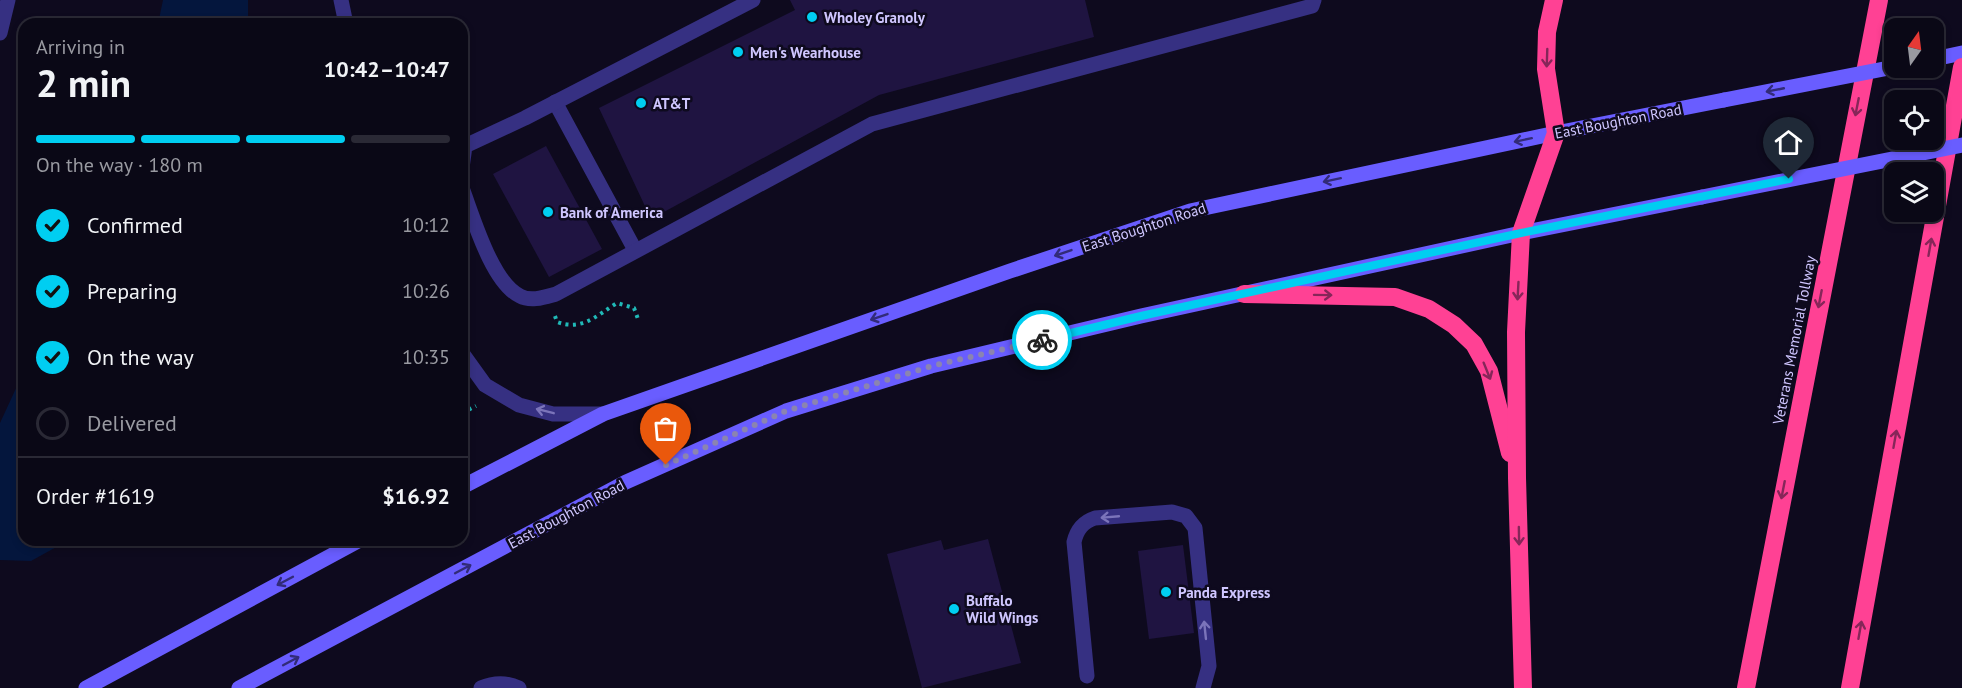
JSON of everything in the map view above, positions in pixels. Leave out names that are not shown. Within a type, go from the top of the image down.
[{"type":"highway","points":[[1523,688],[1517,478],[1516,332],[1521,233],[1556,133],[1546,69],[1547,32],[1554,0]]},
{"type":"highway","points":[[1872,0],[1872,29]]},
{"type":"highway","name":"Veterans Memorial Tollway","points":[[1746,688],[1879,0]]},
{"type":"highway","points":[[1850,688],[1959,95],[1962,67]]},
{"type":"highway","points":[[1244,294],[1395,297],[1429,309],[1454,325],[1474,344],[1488,371],[1517,478]]},
{"type":"main road","points":[[1944,57],[1962,53]]},
{"type":"main road","name":"East Boughton Road","points":[[468,484],[603,414],[1010,271],[1190,211],[1556,133],[1884,69]]},
{"type":"main road","name":"East Boughton Road","points":[[240,688],[626,482],[786,411],[932,366],[1141,316],[1521,233],[1962,145]]},
{"type":"main road","points":[[86,688],[349,546]]},
{"type":"street","points":[[0,33],[8,0]]},
{"type":"street","points":[[341,0],[345,18]]},
{"type":"street","points":[[468,145],[753,0]]},
{"type":"street","points":[[468,203],[492,265],[505,285],[521,297],[538,299],[556,294],[872,124],[1312,6],[1314,0]]},
{"type":"street","points":[[555,102],[635,250]]},
{"type":"street","points":[[468,361],[485,385],[519,405],[553,414],[603,414]]},
{"type":"street","points":[[1087,676],[1074,542],[1076,534],[1087,521],[1095,518],[1172,512],[1186,516],[1195,528],[1209,666],[1203,688]]},
{"type":"street","points":[[481,688],[496,683],[519,688]]},
{"type":"path","points":[[546,296],[558,322],[569,326],[579,326],[617,303],[634,308],[638,319]]},
{"type":"path","points":[[468,410],[482,402]]},
{"type":"water","points":[[163,0],[248,0],[248,18],[159,18]]},
{"type":"water","points":[[18,384],[18,546],[58,546],[31,561],[0,560],[0,423]]},
{"type":"building","points":[[790,0],[1085,0],[1094,37],[879,95],[651,219],[599,108],[795,10]]},
{"type":"building","name":"Bank of America","points":[[546,146],[602,249],[549,277],[493,174]]},
{"type":"building","name":"Buffalo Wild Wings","points":[[988,539],[1021,663],[922,688],[887,554],[941,540],[944,550]]},
{"type":"building","name":"Panda Express","points":[[1183,545],[1194,633],[1149,639],[1138,551]]},
{"type":"way so far","points":[[666,465],[786,411],[932,366],[1042,340]]},
{"type":"place","name":"Wholey Granoly","points":[[812,17]]},
{"type":"place","name":"Men's Wearhouse","points":[[738,52]]},
{"type":"place","name":"AT&T","points":[[641,103]]},
{"type":"place","name":"Bank of America","points":[[548,212]]},
{"type":"place","name":"Panda Express","points":[[1166,592]]},
{"type":"place","name":"Buffalo Wild Wings","points":[[954,609]]},
{"type":"route","points":[[1042,340],[1141,316],[1521,233],[1789,179]]}]
